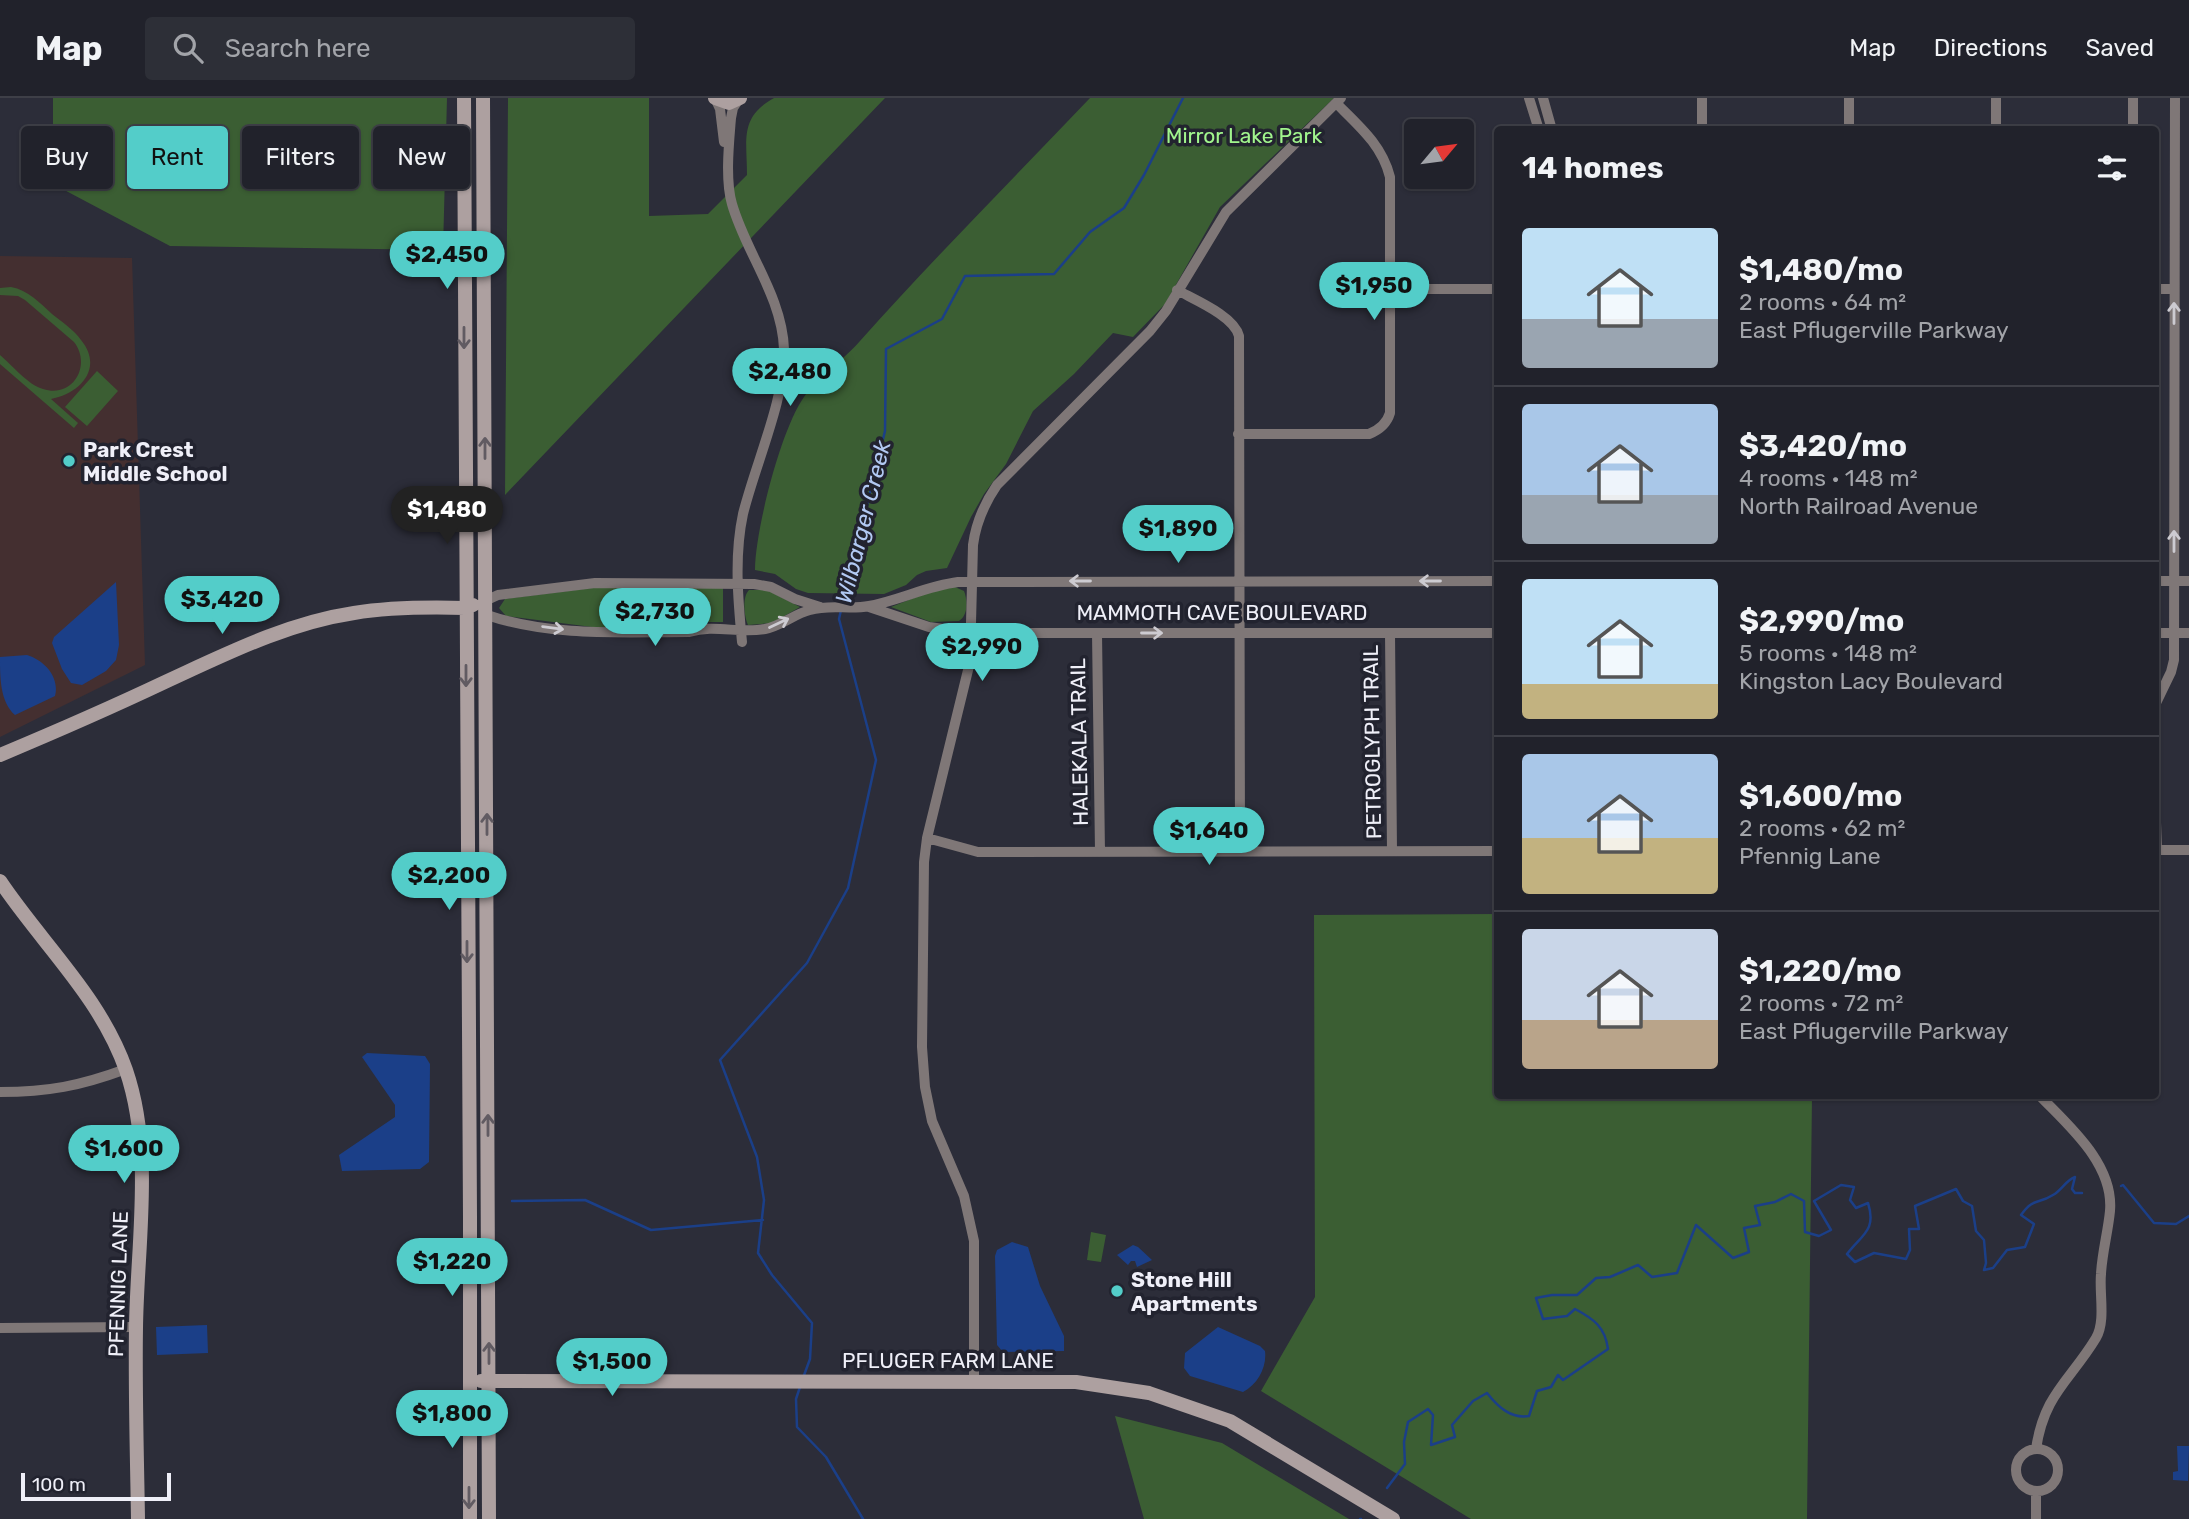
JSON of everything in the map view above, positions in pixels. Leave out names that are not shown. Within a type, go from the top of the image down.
[{"type":"main road","points":[[464,98],[470,1519]]},
{"type":"main road","points":[[483,98],[489,1519]]},
{"type":"main road","points":[[715,98],[726,103],[740,99]]},
{"type":"main road","name":"MAMMOTH CAVE BOULEVARD","points":[[0,755],[93,716],[254,641],[304,624],[352,613],[392,608],[487,607]]},
{"type":"main road","name":"PFENNIG LANE","points":[[3,889],[94,1005],[125,1069],[139,1130],[142,1195],[136,1327],[138,1519]]},
{"type":"main road","name":"PFLUGER FARM LANE","points":[[469,1381],[1076,1382],[1149,1393],[1230,1421],[1393,1519]]},
{"type":"street","points":[[715,98],[721,118],[732,205],[775,305],[784,349],[782,378],[741,528],[737,584],[742,642]]},
{"type":"street","points":[[1529,98],[1538,126]]},
{"type":"street","points":[[1543,98],[1551,126]]},
{"type":"street","points":[[1702,98],[1702,126]]},
{"type":"street","points":[[1849,98],[1849,126]]},
{"type":"street","points":[[1996,98],[1996,126]]},
{"type":"street","points":[[2133,98],[2133,126]]},
{"type":"street","points":[[2159,696],[2173,665],[2174,633],[2175,98]]},
{"type":"street","points":[[729,183],[731,118],[733,108],[740,99]]},
{"type":"street","points":[[974,1381],[974,1241],[964,1196],[932,1121],[925,1087],[922,1047],[922,916],[923,862],[927,838],[968,674],[975,529],[986,500],[997,485],[1150,331],[1226,212],[1338,100],[1375,142],[1387,163],[1390,177],[1390,413],[1387,421],[1374,432],[1361,435],[1238,434]]},
{"type":"street","points":[[1390,289],[1494,289]]},
{"type":"street","points":[[2159,289],[2174,289]]},
{"type":"street","points":[[1177,290],[1225,318],[1237,331],[1241,581],[1238,633],[1240,851]]},
{"type":"street","name":"MAMMOTH CAVE BOULEVARD","points":[[866,607],[937,585],[974,581],[1494,581]]},
{"type":"street","points":[[2159,581],[2189,581]]},
{"type":"street","name":"MAMMOTH CAVE BOULEVARD","points":[[822,607],[764,585],[595,583],[498,595],[487,607],[542,627],[592,632],[765,629],[802,612],[822,607],[866,607],[929,626],[971,633],[1494,633]]},
{"type":"street","name":"HALEKALA TRAIL","points":[[1097,633],[1100,852]]},
{"type":"street","name":"PETROGLYPH TRAIL","points":[[1390,633],[1392,851]]},
{"type":"street","points":[[2159,633],[2189,633]]},
{"type":"street","points":[[927,838],[978,852],[1494,851]]},
{"type":"street","points":[[2159,850],[2189,850]]},
{"type":"street","points":[[467,999],[488,998]]},
{"type":"street","points":[[0,1093],[66,1088],[125,1069]]},
{"type":"street","points":[[2036,1449],[2039,1426],[2051,1399],[2098,1335],[2101,1273],[2111,1207],[2103,1168],[2081,1138],[2043,1099]]},
{"type":"street","points":[[0,1328],[136,1327]]},
{"type":"street","points":[[2036,1449],[2049,1452],[2058,1464],[2059,1471],[2058,1478],[2049,1488],[2036,1492],[2023,1486],[2016,1474],[2018,1460],[2023,1454],[2036,1449]]},
{"type":"street","points":[[2036,1492],[2036,1519]]},
{"type":"shaded area","name":"Park Crest Middle School","points":[[0,256],[132,258],[145,665],[0,737]]},
{"type":"green space","points":[[53,98],[447,98],[446,126],[373,126],[373,189],[445,189],[443,250],[170,246],[62,189],[113,189],[113,126],[53,126]]},
{"type":"green space","points":[[508,98],[649,98],[649,216],[708,214],[747,175],[746,140],[750,121],[763,105],[774,98],[885,98],[505,495]]},
{"type":"green space","name":"Mirror Lake Park","points":[[1090,98],[1334,98],[1220,207],[1165,304],[1133,337],[1113,333],[1074,374],[1033,411],[1006,464],[971,517],[947,568],[926,571],[906,585],[884,594],[808,593],[796,589],[775,574],[755,570],[759,531],[778,456],[795,412],[804,397]]},
{"type":"green space","points":[[11,287],[38,301],[75,333],[88,350],[90,360],[86,378],[71,392],[51,399],[78,423],[74,428],[0,364],[0,355],[37,387],[54,391],[71,385],[80,370],[81,360],[74,342],[25,300],[18,296],[0,295],[0,288]]},
{"type":"green space","points":[[97,371],[118,391],[87,426],[65,407]]},
{"type":"green space","points":[[955,587],[964,591],[966,599],[966,612],[959,621],[931,622],[891,607],[929,592]]},
{"type":"green space","points":[[591,588],[723,588],[723,622],[702,622],[685,627],[592,627],[506,616],[499,608],[505,599]]},
{"type":"green space","points":[[749,590],[767,590],[800,607],[772,623],[748,625],[744,607]]},
{"type":"green space","points":[[1494,914],[1494,1099],[1812,1099],[1807,1519],[1471,1519],[1261,1391],[1315,1297],[1314,915]]},
{"type":"green space","points":[[1091,1232],[1106,1235],[1101,1262],[1087,1260]]},
{"type":"green space","points":[[1115,1416],[1222,1443],[1349,1519],[1144,1519]]},
{"type":"water","points":[[116,582],[119,645],[116,660],[106,671],[82,685],[71,683],[62,669],[52,643],[54,637]]},
{"type":"water","points":[[27,655],[49,670],[55,682],[55,696],[15,715],[4,696],[0,657]]},
{"type":"water","points":[[367,1053],[425,1056],[430,1064],[429,1162],[420,1169],[342,1171],[339,1155],[395,1117],[395,1105],[362,1057]]},
{"type":"water","points":[[1012,1242],[1028,1247],[1040,1286],[1064,1336],[1064,1351],[1003,1352],[997,1345],[995,1256],[997,1250]]},
{"type":"water","points":[[1133,1245],[1152,1260],[1137,1267],[1135,1261],[1128,1265],[1117,1255]]},
{"type":"water","points":[[207,1325],[208,1353],[157,1355],[156,1327]]},
{"type":"water","points":[[1218,1327],[1260,1346],[1265,1351],[1265,1363],[1260,1374],[1243,1392],[1190,1376],[1184,1368],[1185,1353]]},
{"type":"water","points":[[2177,1446],[2189,1446],[2188,1481],[2173,1480],[2173,1472],[2178,1471]]},
{"type":"waterway","name":"Wilbarger Creek","points":[[843,604],[885,431],[886,349],[942,319],[965,276],[1054,274],[1090,232],[1124,208],[1183,98]]},
{"type":"waterway","name":"Wilbarger Creek","points":[[803,1378],[810,1359],[812,1323],[772,1275],[758,1253],[764,1200],[757,1157],[720,1060],[807,963],[848,888],[876,760],[839,619],[841,610]]},
{"type":"waterway","points":[[1387,1488],[1405,1464],[1404,1442],[1408,1422],[1428,1409],[1433,1415],[1431,1445],[1455,1437],[1452,1425],[1473,1401],[1487,1393],[1505,1411],[1516,1416],[1529,1416],[1537,1391],[1551,1387],[1558,1375],[1563,1380],[1608,1349],[1598,1324],[1588,1316],[1575,1309],[1567,1316],[1543,1319],[1536,1298],[1577,1295],[1596,1278],[1610,1277],[1638,1265],[1652,1277],[1677,1273],[1696,1225],[1733,1258],[1749,1252],[1744,1228],[1760,1225],[1755,1206],[1775,1202],[1791,1194],[1804,1201],[1805,1232],[1819,1236],[1831,1230],[1814,1201],[1841,1185],[1854,1187],[1850,1200],[1856,1208],[1868,1203],[1870,1220],[1866,1232],[1847,1254],[1855,1262],[1874,1253],[1906,1259],[1910,1250],[1909,1229],[1919,1229],[1915,1206],[1956,1189],[1963,1201],[1972,1206],[1976,1231],[1984,1240],[1984,1270],[1993,1268],[2007,1250],[2025,1247],[2034,1224],[2021,1215],[2029,1206],[2053,1195],[2075,1177],[2072,1189],[2075,1193],[2082,1193]]},
{"type":"waterway","points":[[2121,1186],[2123,1185],[2154,1223],[2176,1224],[2189,1216]]},
{"type":"waterway","points":[[512,1201],[585,1200],[651,1230],[763,1220]]},
{"type":"waterway","name":"Wilbarger Creek","points":[[800,1387],[796,1399],[797,1427],[826,1457],[863,1519]]},
{"type":"place","name":"Park Crest Middle School","points":[[69,461]]},
{"type":"place","name":"Stone Hill Apartments","points":[[1117,1291]]}]
